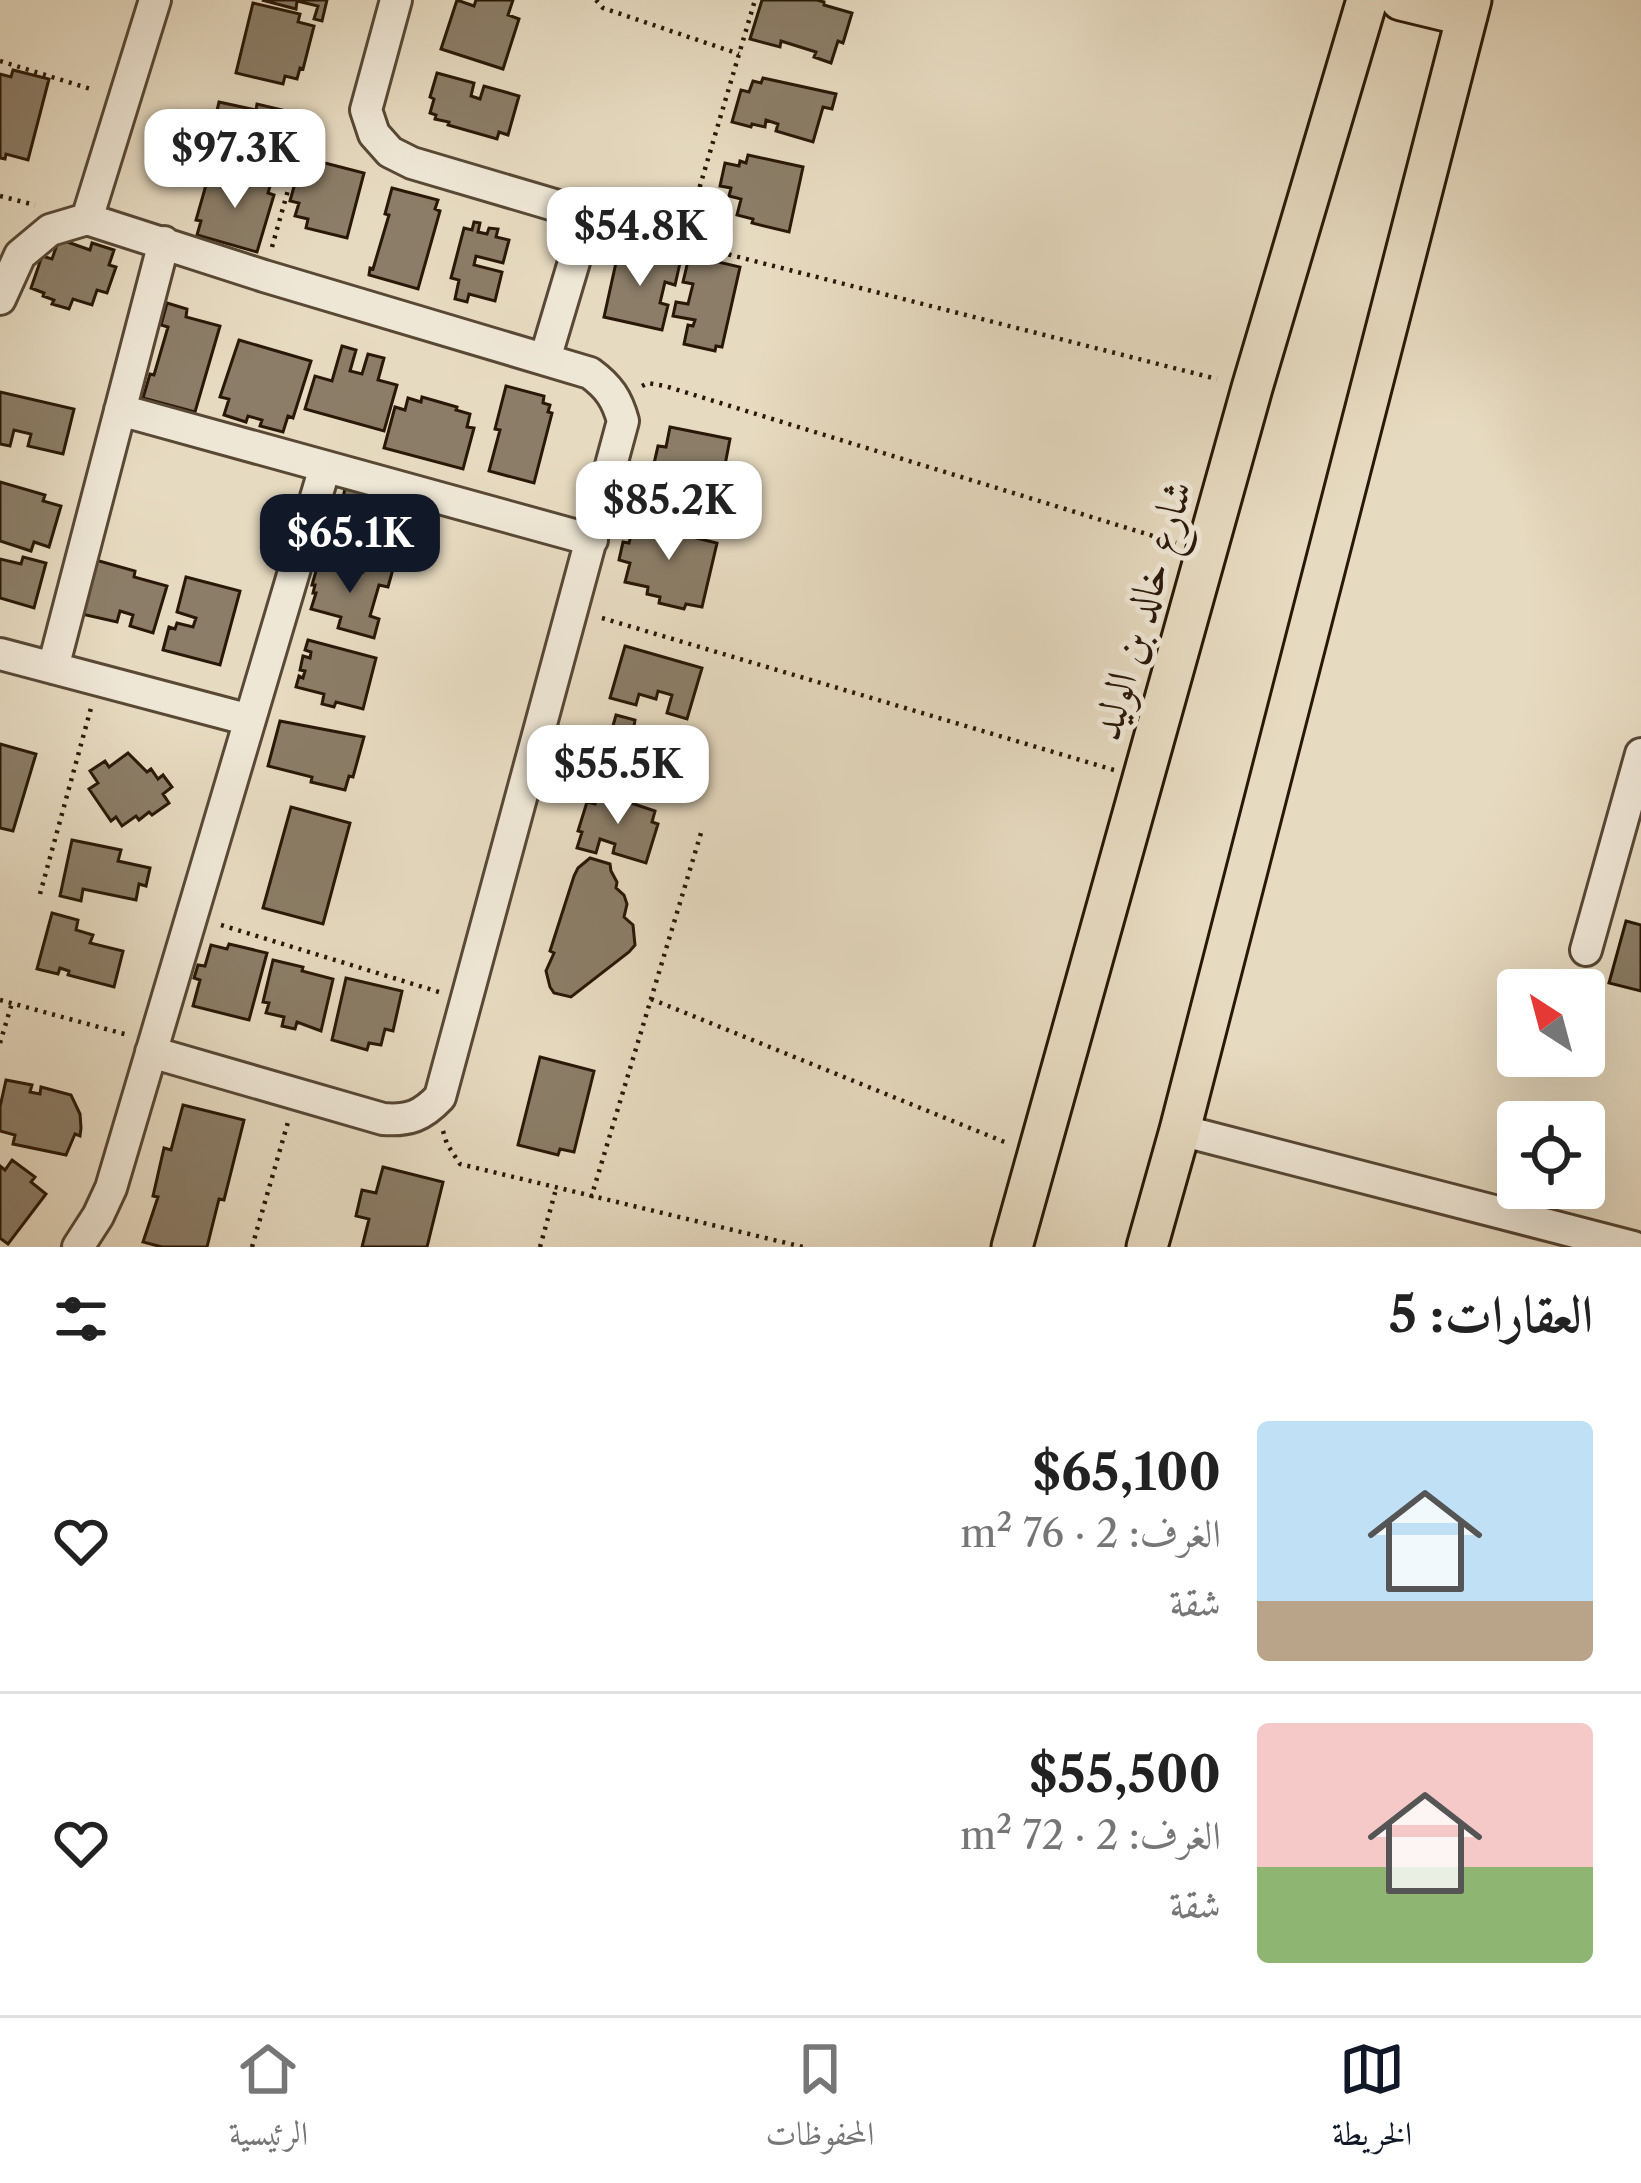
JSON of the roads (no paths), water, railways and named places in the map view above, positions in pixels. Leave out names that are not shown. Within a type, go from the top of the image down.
[{"type":"main road","name":"شارع خالد بن الوليد","points":[[1012,1247],[1252,388],[1367,0]]},
{"type":"main road","points":[[1148,1247],[1469,8],[1401,0]]},
{"type":"street","points":[[87,219],[155,0]]},
{"type":"street","points":[[396,0],[366,110],[374,134],[390,152],[412,163],[683,243]]},
{"type":"street","points":[[545,359],[588,214]]},
{"type":"street","points":[[0,299],[20,255],[50,230],[87,219],[590,373],[606,385],[623,421],[440,1097],[425,1113],[405,1120],[382,1119],[153,1047]]},
{"type":"street","points":[[53,668],[164,242]]},
{"type":"street","points":[[120,410],[592,540]]},
{"type":"street","points":[[78,1247],[111,1188],[325,467]]},
{"type":"street","points":[[0,653],[250,720]]},
{"type":"street","points":[[1586,950],[1641,754]]},
{"type":"street","points":[[1180,1130],[1633,1247]]}]
